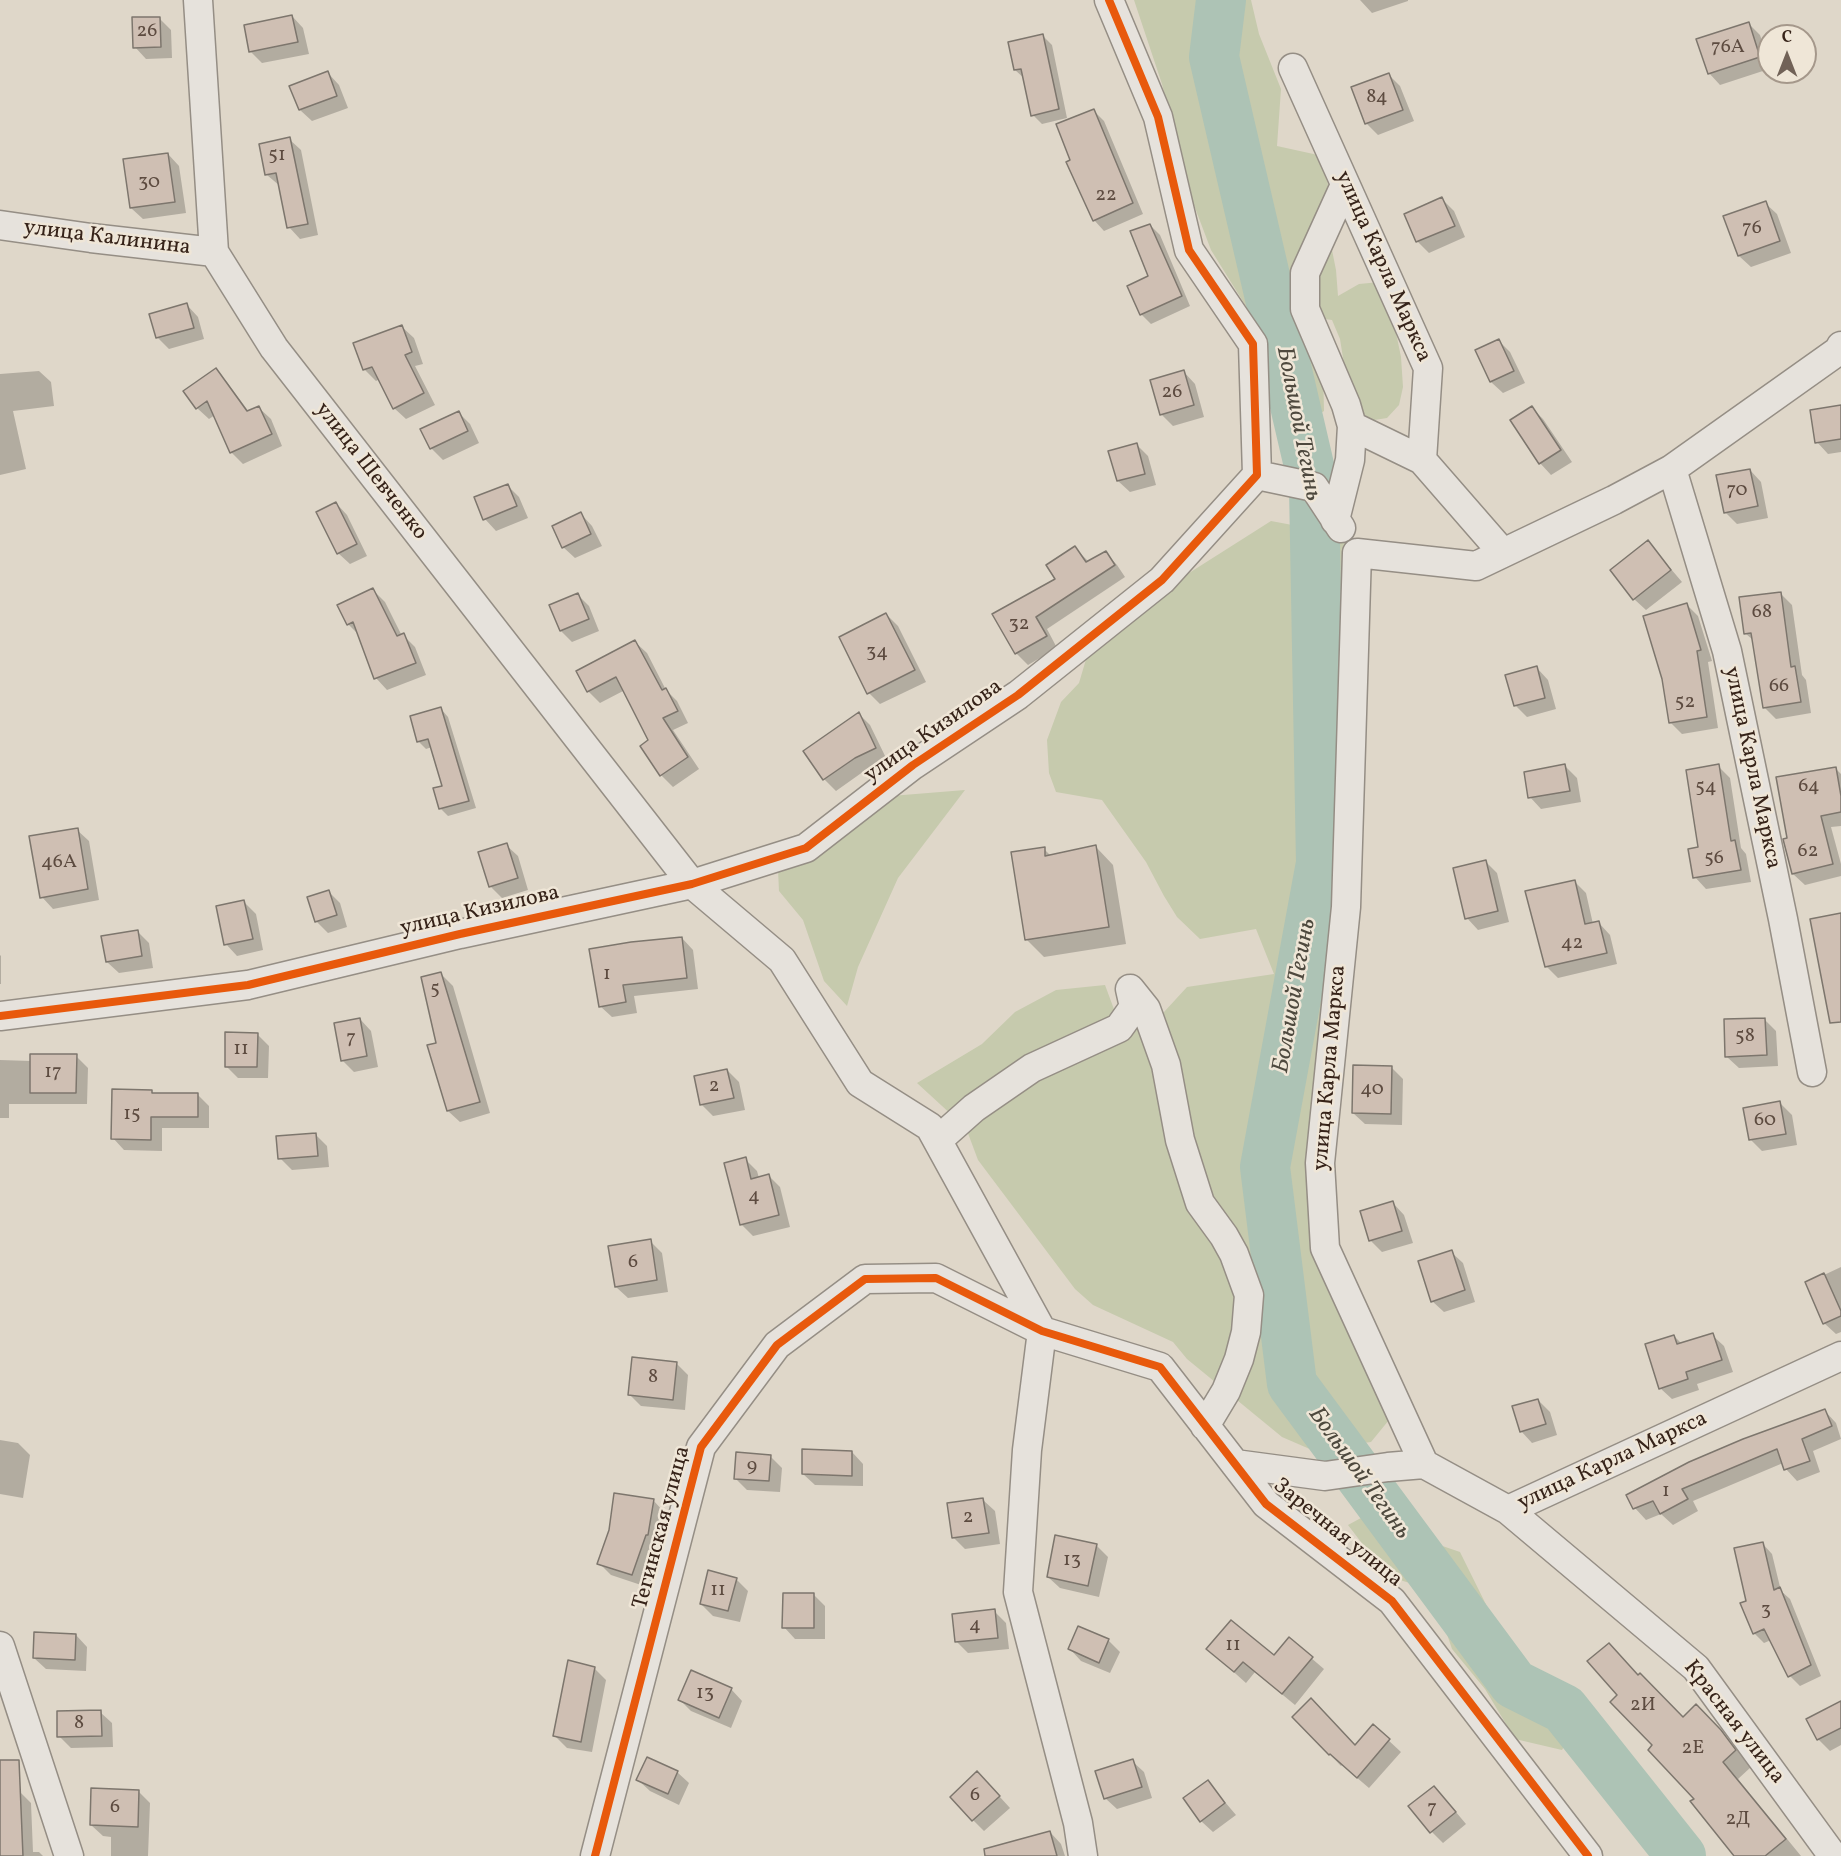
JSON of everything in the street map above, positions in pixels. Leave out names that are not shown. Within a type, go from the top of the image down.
[{"type":"street","name":"улица Шевченко","points":[[198,0],[214,252],[274,348],[692,884]]},
{"type":"street","points":[[1109,0],[1158,117],[1189,250],[1253,344],[1257,475],[1314,487],[1357,553],[1476,566],[1614,500],[1672,469],[1841,349],[1841,346]]},
{"type":"street","name":"улица Карла Маркса","points":[[1293,68],[1428,368],[1422,460]]},
{"type":"street","points":[[1335,520],[1350,460],[1352,426],[1346,405],[1305,309],[1305,273],[1345,184]]},
{"type":"street","name":"улица Калинина","points":[[0,225],[214,252]]},
{"type":"street","points":[[1352,426],[1422,460],[1503,553]]},
{"type":"street","name":"улица Карла Маркса","points":[[1672,469],[1727,651],[1783,919],[1812,1072]]},
{"type":"street","name":"улица Кизилова","points":[[0,1016],[248,985],[460,934],[692,884],[806,848],[914,765],[1018,695],[1162,580],[1257,475]]},
{"type":"street","name":"улица Карла Маркса","points":[[1357,553],[1346,907],[1320,1162],[1325,1248],[1424,1464],[1508,1510],[1841,1356]]},
{"type":"street","points":[[692,884],[782,960],[860,1083],[930,1127],[1042,1331],[1027,1450],[1018,1592],[1078,1822],[1083,1856]]},
{"type":"street","points":[[938,1140],[974,1108],[1032,1068],[1119,1028],[1134,1007],[1130,989],[1146,1009],[1166,1065],[1180,1140],[1200,1203],[1234,1254],[1249,1295],[1246,1332],[1239,1359],[1226,1391],[1205,1426]]},
{"type":"street","name":"Тегинская улица","points":[[595,1856],[701,1446],[777,1345],[865,1279],[936,1278],[1042,1331]]},
{"type":"street","name":"Заречная улица","points":[[1042,1331],[1160,1367],[1266,1504],[1392,1601],[1587,1856]]},
{"type":"street","points":[[1235,1464],[1324,1476],[1424,1464]]},
{"type":"street","name":"Красная улица","points":[[1508,1510],[1696,1668],[1833,1856]]},
{"type":"street","points":[[0,1646],[69,1856]]},
{"type":"green space","points":[[1134,0],[1251,0],[1259,34],[1281,89],[1277,146],[1318,155],[1328,184],[1324,210],[1336,270],[1338,296],[1359,284],[1380,282],[1393,318],[1401,357],[1403,387],[1399,405],[1387,418],[1368,421],[1347,383],[1340,339],[1332,320],[1290,314],[1323,368],[1324,411],[1289,434],[1273,419],[1262,332],[1211,250],[1186,184],[1162,84]]},
{"type":"green space","points":[[1314,487],[1357,553],[1325,1248],[1389,1420],[1371,1442],[1312,1450],[1282,1437],[1187,1359],[1173,1342],[1093,1305],[1075,1289],[978,1160],[966,1128],[917,1083],[982,1044],[1015,1012],[1056,990],[1105,985],[1115,1012],[1153,1024],[1187,987],[1274,974],[1256,929],[1200,939],[1177,917],[1146,862],[1102,800],[1056,792],[1049,773],[1047,740],[1061,702],[1079,683],[1087,656],[1167,587],[1271,521],[1303,527]]},
{"type":"green space","points":[[965,790],[898,878],[858,967],[847,1006],[824,981],[803,920],[779,891],[778,870],[891,796]]},
{"type":"green space","points":[[1396,1499],[1422,1539],[1460,1552],[1512,1657],[1547,1690],[1571,1735],[1562,1750],[1515,1739],[1485,1689],[1452,1649],[1432,1590],[1387,1576],[1348,1525]]},
{"type":"building","points":[[292,15],[298,42],[249,52],[244,25]]},
{"type":"building","points":[[132,17],[160,17],[161,47],[133,48]]},
{"type":"building","points":[[1749,22],[1757,47],[1757,58],[1708,74],[1696,39]]},
{"type":"building","points":[[1043,34],[1059,109],[1031,116],[1021,69],[1014,70],[1008,42]]},
{"type":"building","points":[[328,71],[337,96],[299,110],[289,86]]},
{"type":"building","points":[[1389,73],[1403,110],[1365,124],[1351,87]]},
{"type":"building","points":[[1094,109],[1133,203],[1093,221],[1066,162],[1070,160],[1056,124]]},
{"type":"building","points":[[290,137],[308,224],[287,228],[276,173],[265,175],[259,144]]},
{"type":"building","points":[[168,153],[175,202],[130,208],[123,159]]},
{"type":"building","points":[[1442,197],[1455,226],[1416,242],[1404,214]]},
{"type":"building","points":[[1766,201],[1780,241],[1738,256],[1723,216]]},
{"type":"building","points":[[1150,224],[1182,296],[1140,315],[1127,286],[1148,276],[1130,231]]},
{"type":"building","points":[[187,303],[194,328],[156,338],[149,314]]},
{"type":"building","points":[[402,325],[412,352],[405,355],[424,393],[393,409],[372,367],[363,370],[353,343]]},
{"type":"building","points":[[1499,339],[1514,371],[1490,382],[1475,350]]},
{"type":"building","points":[[216,368],[247,411],[259,406],[272,434],[230,453],[207,401],[196,409],[183,391]]},
{"type":"building","points":[[1184,370],[1194,405],[1160,415],[1150,380]]},
{"type":"building","points":[[1841,405],[1841,439],[1815,443],[1810,410]]},
{"type":"building","points":[[1532,406],[1561,450],[1539,464],[1510,420]]},
{"type":"building","points":[[459,411],[468,431],[430,449],[420,429]]},
{"type":"building","points":[[1137,443],[1145,474],[1117,481],[1108,451]]},
{"type":"building","points":[[1750,469],[1758,506],[1724,513],[1716,475]]},
{"type":"building","points":[[508,484],[517,506],[483,520],[474,497]]},
{"type":"building","points":[[336,502],[357,544],[337,554],[316,512]]},
{"type":"building","points":[[581,512],[591,534],[562,548],[552,526]]},
{"type":"building","points":[[1648,540],[1671,570],[1633,600],[1610,570]]},
{"type":"building","points":[[1075,546],[1086,562],[1106,551],[1115,565],[1036,617],[1047,636],[1015,654],[992,614],[1055,579],[1046,565]]},
{"type":"building","points":[[373,588],[397,636],[404,633],[416,663],[374,679],[353,622],[347,625],[337,605]]},
{"type":"building","points":[[1781,592],[1791,667],[1795,666],[1801,702],[1763,708],[1751,633],[1744,634],[1739,597]]},
{"type":"building","points":[[578,593],[589,619],[560,631],[549,605]]},
{"type":"building","points":[[1687,603],[1701,650],[1697,651],[1707,717],[1669,723],[1662,679],[1643,616]]},
{"type":"building","points":[[886,613],[915,670],[867,694],[839,637]]},
{"type":"building","points":[[635,640],[662,690],[666,688],[678,711],[663,718],[688,757],[660,776],[640,746],[648,740],[616,677],[587,692],[576,671]]},
{"type":"building","points":[[1537,666],[1545,698],[1514,706],[1505,675]]},
{"type":"building","points":[[441,707],[469,801],[439,809],[433,788],[442,786],[428,739],[417,742],[410,716]]},
{"type":"building","points":[[859,712],[876,748],[855,758],[823,780],[803,751]]},
{"type":"building","points":[[1565,764],[1570,791],[1528,798],[1524,772]]},
{"type":"building","points":[[1719,764],[1731,841],[1735,840],[1741,870],[1693,878],[1688,849],[1698,847],[1686,770]]},
{"type":"building","points":[[1836,767],[1841,812],[1821,816],[1833,864],[1792,874],[1783,839],[1787,838],[1776,777]]},
{"type":"building","points":[[78,828],[88,889],[40,898],[29,836]]},
{"type":"building","points":[[507,843],[518,878],[489,887],[478,852]]},
{"type":"building","points":[[1096,845],[1109,927],[1025,940],[1011,852],[1045,847],[1045,856]]},
{"type":"building","points":[[1486,860],[1498,911],[1465,919],[1453,868]]},
{"type":"building","points":[[1575,880],[1585,924],[1599,921],[1607,953],[1545,967],[1525,891]]},
{"type":"building","points":[[329,890],[337,915],[315,922],[307,897]]},
{"type":"building","points":[[244,900],[253,939],[224,945],[216,906]]},
{"type":"building","points":[[1841,913],[1841,1022],[1830,1023],[1810,919]]},
{"type":"building","points":[[138,930],[142,956],[106,962],[101,936]]},
{"type":"building","points":[[682,937],[687,978],[623,985],[626,1002],[599,1007],[589,949]]},
{"type":"building","points":[[441,972],[480,1102],[447,1111],[427,1045],[436,1043],[421,977]]},
{"type":"building","points":[[360,1018],[367,1056],[341,1061],[334,1023]]},
{"type":"building","points":[[1765,1018],[1767,1055],[1725,1057],[1724,1019]]},
{"type":"building","points":[[225,1032],[258,1033],[257,1067],[225,1067]]},
{"type":"building","points":[[30,1054],[77,1054],[76,1093],[30,1093]]},
{"type":"building","points":[[1353,1065],[1392,1066],[1391,1114],[1352,1113]]},
{"type":"building","points":[[727,1069],[734,1098],[700,1105],[694,1076]]},
{"type":"building","points":[[112,1089],[152,1090],[152,1093],[198,1093],[198,1117],[151,1117],[151,1140],[111,1139]]},
{"type":"building","points":[[1780,1101],[1786,1134],[1749,1140],[1743,1108]]},
{"type":"building","points":[[316,1133],[318,1156],[278,1159],[276,1136]]},
{"type":"building","points":[[746,1157],[751,1179],[769,1174],[779,1215],[740,1225],[724,1163]]},
{"type":"building","points":[[1393,1201],[1402,1231],[1369,1241],[1360,1211]]},
{"type":"building","points":[[651,1239],[657,1280],[615,1287],[608,1246]]},
{"type":"building","points":[[1452,1250],[1465,1290],[1431,1302],[1418,1261]]},
{"type":"building","points":[[1824,1273],[1841,1311],[1841,1316],[1823,1324],[1805,1282]]},
{"type":"building","points":[[1713,1333],[1722,1360],[1686,1372],[1688,1379],[1659,1389],[1645,1344],[1674,1335],[1677,1344]]},
{"type":"building","points":[[632,1357],[677,1362],[673,1400],[628,1395]]},
{"type":"building","points":[[1538,1399],[1546,1424],[1520,1432],[1512,1406]]},
{"type":"building","points":[[1825,1409],[1832,1426],[1802,1439],[1810,1461],[1784,1470],[1777,1449],[1682,1489],[1688,1499],[1660,1514],[1653,1501],[1633,1509],[1626,1495],[1689,1462],[1743,1439]]},
{"type":"building","points":[[802,1449],[852,1451],[852,1476],[802,1474]]},
{"type":"building","points":[[736,1452],[771,1455],[769,1481],[734,1479]]},
{"type":"building","points":[[614,1493],[654,1499],[648,1535],[646,1535],[632,1575],[597,1564],[609,1530]]},
{"type":"building","points":[[983,1498],[989,1533],[952,1538],[947,1503]]},
{"type":"building","points":[[1055,1535],[1097,1544],[1088,1586],[1047,1577]]},
{"type":"building","points":[[1763,1542],[1774,1590],[1780,1587],[1811,1665],[1788,1677],[1764,1629],[1753,1634],[1740,1603],[1746,1601],[1734,1548]]},
{"type":"building","points":[[708,1570],[737,1578],[728,1611],[700,1604]]},
{"type":"building","points":[[783,1593],[814,1593],[814,1628],[782,1628]]},
{"type":"building","points":[[995,1609],[998,1638],[955,1642],[952,1614]]},
{"type":"building","points":[[1231,1620],[1274,1655],[1289,1637],[1313,1657],[1282,1694],[1243,1662],[1234,1672],[1206,1649]]},
{"type":"building","points":[[1078,1626],[1109,1639],[1099,1663],[1068,1649]]},
{"type":"building","points":[[34,1632],[76,1634],[75,1660],[33,1658]]},
{"type":"building","points":[[1609,1643],[1638,1675],[1640,1673],[1683,1717],[1696,1704],[1721,1730],[1736,1750],[1723,1762],[1786,1839],[1765,1856],[1734,1856],[1690,1801],[1694,1799],[1648,1750],[1652,1745],[1610,1702],[1617,1695],[1587,1661]]},
{"type":"building","points":[[568,1660],[595,1667],[581,1742],[553,1736]]},
{"type":"building","points":[[691,1670],[732,1688],[719,1718],[678,1700]]},
{"type":"building","points":[[1311,1698],[1355,1745],[1373,1724],[1390,1739],[1357,1778],[1329,1755],[1292,1717]]},
{"type":"building","points":[[1841,1701],[1841,1728],[1817,1740],[1806,1719]]},
{"type":"building","points":[[101,1710],[102,1736],[57,1737],[57,1711]]},
{"type":"building","points":[[647,1757],[678,1771],[668,1794],[636,1780]]},
{"type":"building","points":[[1133,1759],[1142,1787],[1104,1799],[1095,1771]]},
{"type":"building","points":[[0,1760],[19,1760],[23,1856],[0,1856]]},
{"type":"building","points":[[977,1771],[1000,1796],[972,1821],[950,1797]]},
{"type":"building","points":[[1208,1780],[1225,1803],[1200,1822],[1183,1798]]},
{"type":"building","points":[[1434,1786],[1456,1812],[1430,1833],[1408,1806]]},
{"type":"building","points":[[91,1788],[139,1790],[138,1827],[90,1825]]},
{"type":"building","points":[[1050,1831],[1057,1856],[985,1856],[984,1849]]},
{"type":"waterway","name":"Большой Тегинь","points":[[1221,0],[1214,57],[1314,487],[1321,863],[1265,1167],[1292,1384],[1514,1684],[1564,1709],[1681,1856]]},
{"type":"cycle path","points":[[0,1016],[248,985],[460,934],[692,884],[806,848],[913,765],[1018,695],[1162,580],[1257,475],[1253,344],[1189,250],[1158,117],[1109,0]]},
{"type":"cycle path","points":[[595,1856],[701,1447],[777,1345],[865,1279],[936,1278],[1042,1331],[1160,1367],[1266,1504],[1392,1601],[1588,1856]]}]
